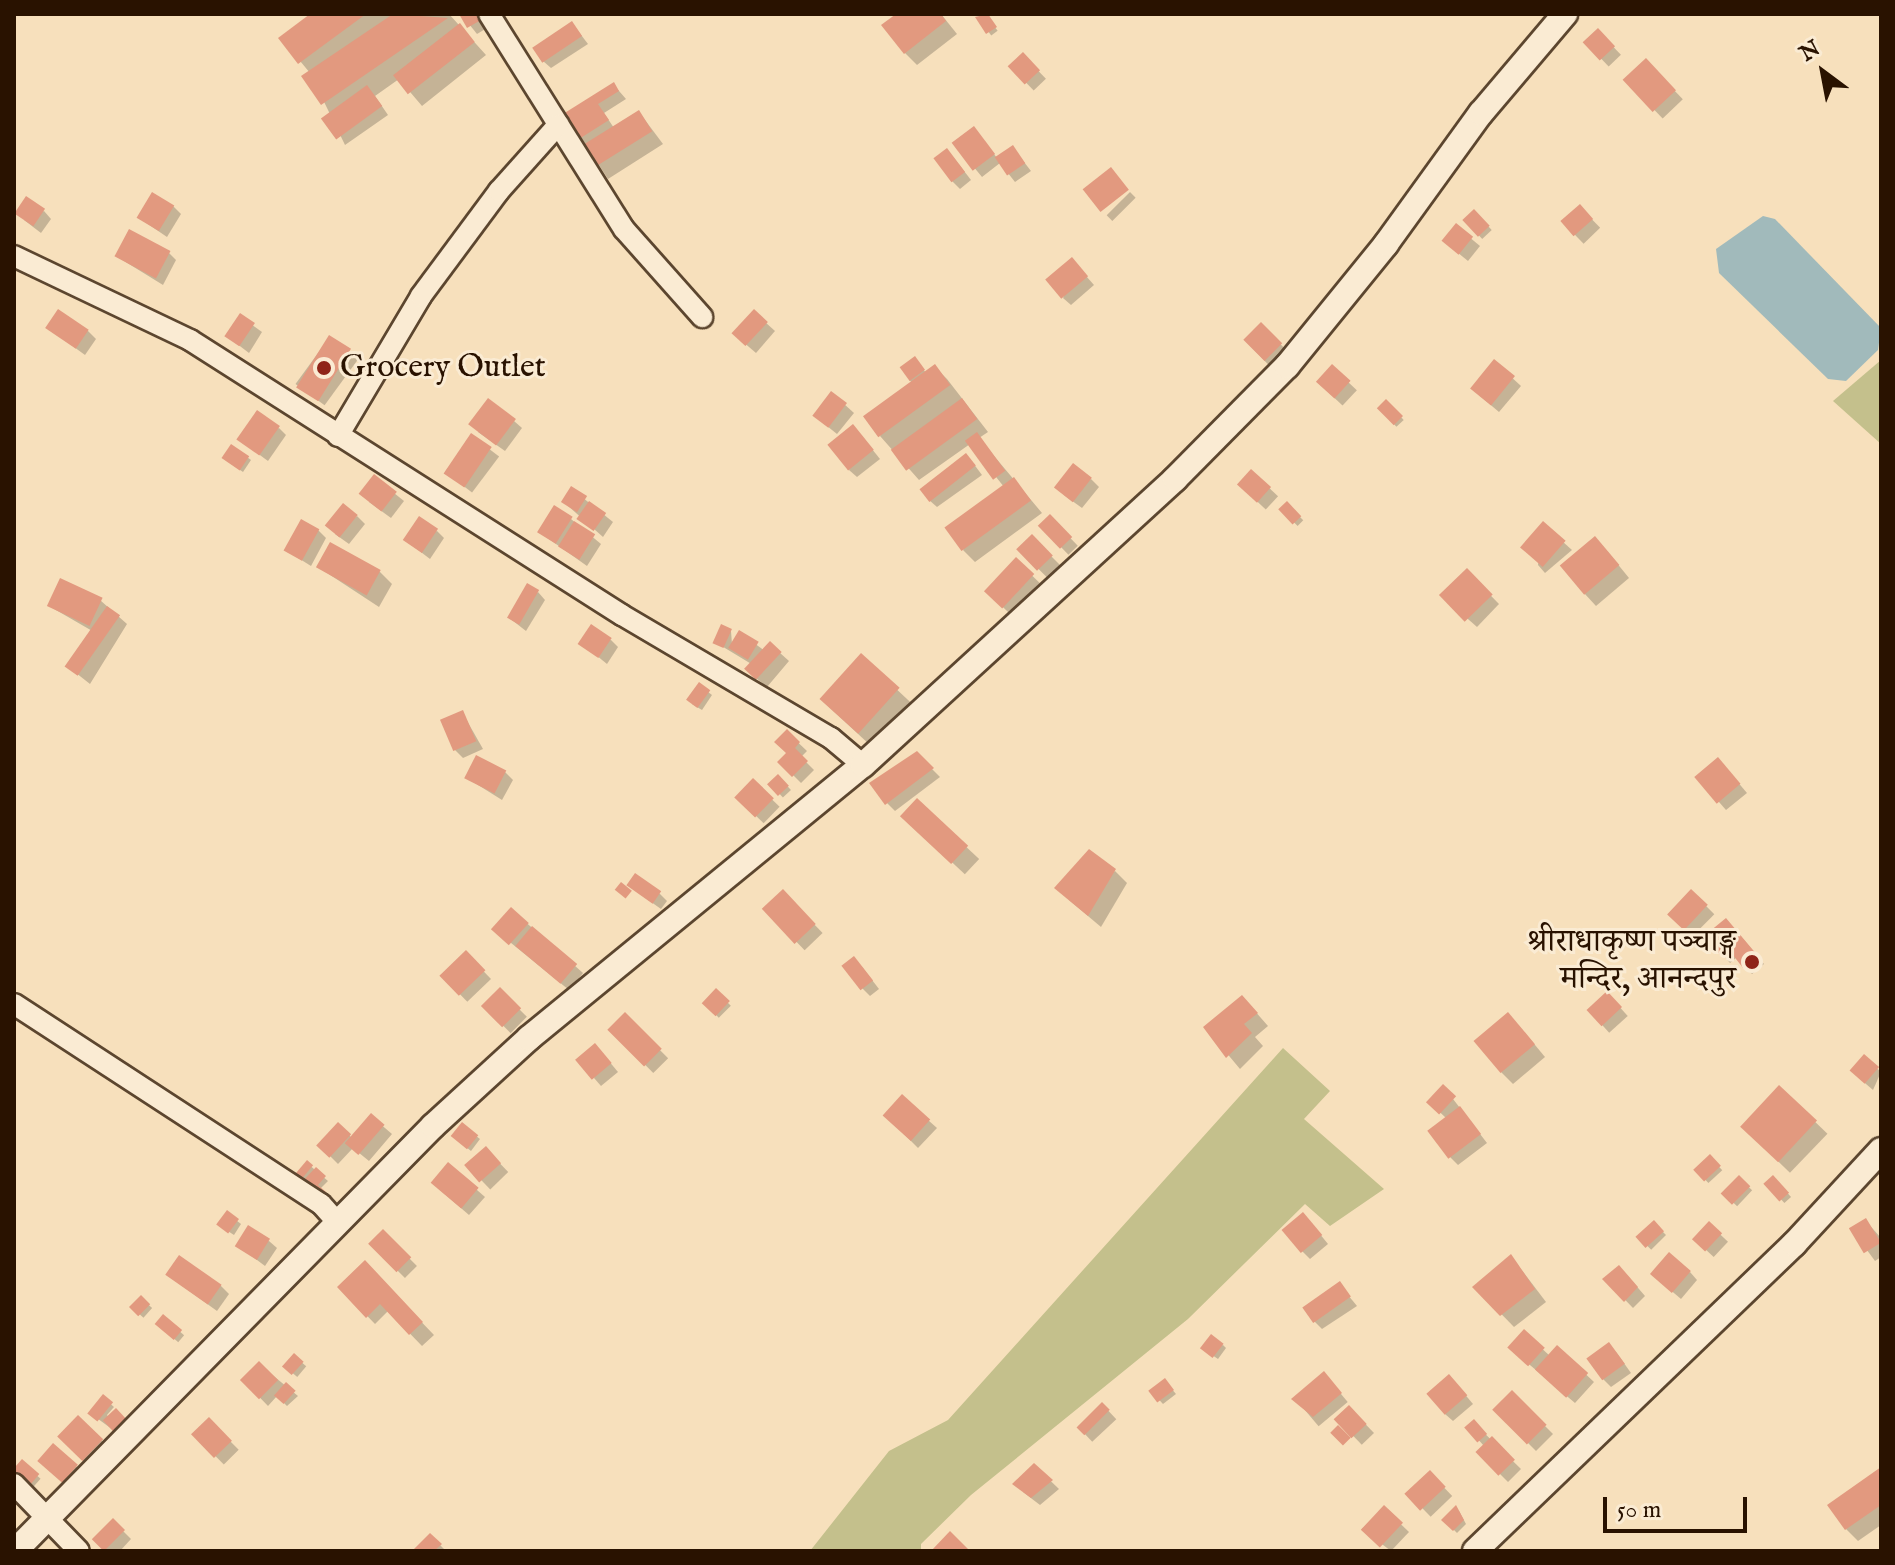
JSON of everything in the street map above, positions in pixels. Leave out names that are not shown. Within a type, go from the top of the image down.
[{"type":"street","points":[[489,14],[624,229],[702,317]]},
{"type":"street","points":[[15,1551],[338,1223],[529,1038],[863,765],[1067,583],[1287,366],[1386,244],[1481,113],[1565,14]]},
{"type":"street","points":[[338,436],[421,296],[499,191],[558,125]]},
{"type":"street","points":[[14,256],[190,340],[622,615],[831,738],[863,765]]},
{"type":"street","points":[[14,1004],[321,1204],[338,1223]]},
{"type":"street","points":[[1475,1551],[1794,1244],[1881,1150]]},
{"type":"street","points":[[14,1484],[79,1551]]},
{"type":"shaded area","points":[[1881,360],[1881,444],[1833,401]]},
{"type":"shaded area","points":[[1283,1048],[1330,1091],[1304,1119],[1384,1189],[1330,1226],[1305,1204],[1188,1319],[971,1495],[921,1544],[921,1551],[810,1551],[889,1451],[948,1420]]},
{"type":"water","points":[[1763,216],[1775,219],[1881,328],[1878,350],[1846,381],[1828,379],[1719,273],[1716,249]]},
{"type":"building","points":[[310,14],[366,14],[298,64],[278,38]]},
{"type":"building","points":[[393,14],[448,18],[321,105],[301,76]]},
{"type":"building","points":[[459,14],[477,14],[481,20],[467,28]]},
{"type":"building","points":[[896,14],[941,14],[946,21],[904,54],[881,25]]},
{"type":"building","points":[[988,14],[997,27],[986,34],[975,17]]},
{"type":"building","points":[[572,21],[582,36],[542,63],[532,48]]},
{"type":"building","points":[[460,23],[475,42],[408,94],[393,75]]},
{"type":"building","points":[[1598,28],[1615,46],[1600,61],[1583,42]]},
{"type":"building","points":[[1023,52],[1040,70],[1025,85],[1008,66]]},
{"type":"building","points":[[1646,58],[1676,90],[1653,112],[1623,80]]},
{"type":"building","points":[[614,82],[619,91],[598,104],[609,120],[579,139],[563,114]]},
{"type":"building","points":[[367,85],[382,106],[336,140],[321,119]]},
{"type":"building","points":[[639,110],[652,131],[594,168],[580,147]]},
{"type":"building","points":[[974,126],[995,154],[973,171],[952,143]]},
{"type":"building","points":[[1013,145],[1025,163],[1007,176],[995,157]]},
{"type":"building","points":[[947,148],[965,172],[951,182],[933,158]]},
{"type":"building","points":[[1111,167],[1129,190],[1100,212],[1083,189]]},
{"type":"building","points":[[152,192],[174,205],[159,231],[137,218]]},
{"type":"building","points":[[26,196],[45,209],[33,226],[14,213]]},
{"type":"building","points":[[1580,204],[1593,219],[1573,236],[1560,221]]},
{"type":"building","points":[[1474,209],[1490,226],[1478,237],[1462,220]]},
{"type":"building","points":[[1456,223],[1473,237],[1459,255],[1442,241]]},
{"type":"building","points":[[129,229],[170,251],[156,278],[114,256]]},
{"type":"building","points":[[1072,257],[1088,276],[1061,299],[1045,279]]},
{"type":"building","points":[[58,309],[89,330],[76,349],[45,328]]},
{"type":"building","points":[[754,309],[768,322],[745,346],[731,333]]},
{"type":"building","points":[[240,313],[255,323],[239,346],[224,336]]},
{"type":"building","points":[[1261,322],[1282,343],[1265,361],[1243,340]]},
{"type":"building","name":"Grocery Outlet","points":[[329,335],[351,349],[318,401],[296,388]]},
{"type":"building","points":[[915,356],[925,370],[910,381],[900,367]]},
{"type":"building","points":[[1494,359],[1515,376],[1491,406],[1470,389]]},
{"type":"building","points":[[935,364],[950,385],[878,437],[863,416]]},
{"type":"building","points":[[1332,364],[1351,381],[1335,399],[1316,382]]},
{"type":"building","points":[[831,391],[847,403],[828,428],[812,416]]},
{"type":"building","points":[[488,398],[516,419],[496,445],[468,424]]},
{"type":"building","points":[[962,398],[977,419],[906,471],[891,450]]},
{"type":"building","points":[[1386,399],[1403,416],[1394,425],[1377,408]]},
{"type":"building","points":[[257,410],[280,426],[259,456],[236,439]]},
{"type":"building","points":[[853,424],[874,450],[848,470],[827,445]]},
{"type":"building","points":[[977,432],[1005,471],[993,480],[965,441]]},
{"type":"building","points":[[471,433],[492,447],[464,488],[444,474]]},
{"type":"building","points":[[231,444],[249,456],[240,470],[221,458]]},
{"type":"building","points":[[966,453],[976,466],[929,502],[920,489]]},
{"type":"building","points":[[1073,463],[1092,478],[1073,502],[1054,487]]},
{"type":"building","points":[[1251,469],[1271,487],[1257,503],[1237,485]]},
{"type":"building","points":[[374,474],[397,492],[381,512],[359,494]]},
{"type":"building","points":[[1014,477],[1031,500],[961,551],[944,528]]},
{"type":"building","points":[[571,486],[587,496],[577,512],[561,502]]},
{"type":"building","points":[[589,501],[606,513],[594,531],[576,519]]},
{"type":"building","points":[[1287,501],[1301,516],[1293,525],[1278,509]]},
{"type":"building","points":[[343,503],[358,515],[340,537],[325,526]]},
{"type":"building","points":[[554,505],[573,517],[556,544],[537,532]]},
{"type":"building","points":[[1050,514],[1072,537],[1060,549],[1038,526]]},
{"type":"building","points":[[419,516],[438,529],[422,553],[403,540]]},
{"type":"building","points":[[301,519],[319,529],[302,561],[284,550]]},
{"type":"building","points":[[574,521],[595,534],[579,560],[558,546]]},
{"type":"building","points":[[1543,521],[1566,541],[1543,567],[1520,547]]},
{"type":"building","points":[[1032,534],[1053,556],[1037,571],[1016,549]]},
{"type":"building","points":[[1595,536],[1619,565],[1584,595],[1560,566]]},
{"type":"building","points":[[330,542],[381,570],[367,595],[316,567]]},
{"type":"building","points":[[1016,557],[1034,574],[1002,608],[984,591]]},
{"type":"building","points":[[1467,568],[1493,595],[1465,622],[1439,595]]},
{"type":"building","points":[[60,578],[103,598],[89,626],[47,606]]},
{"type":"building","points":[[527,583],[539,590],[519,625],[507,618]]},
{"type":"building","points":[[107,606],[120,615],[78,676],[65,667]]},
{"type":"building","points":[[591,624],[612,638],[598,658],[578,644]]},
{"type":"building","points":[[721,624],[732,629],[723,648],[712,643]]},
{"type":"building","points":[[739,630],[759,642],[748,660],[728,648]]},
{"type":"building","points":[[770,641],[782,652],[756,680],[744,669]]},
{"type":"building","points":[[861,653],[900,688],[858,734],[820,699]]},
{"type":"building","points":[[699,682],[710,690],[697,708],[686,700]]},
{"type":"building","points":[[463,710],[476,741],[453,751],[440,720]]},
{"type":"building","points":[[787,729],[800,742],[795,748],[808,761],[792,777],[777,762],[786,753],[774,742]]},
{"type":"building","points":[[917,751],[934,768],[885,805],[869,783]]},
{"type":"building","points":[[476,755],[506,770],[494,794],[464,778]]},
{"type":"building","points":[[1718,757],[1740,784],[1717,804],[1694,777]]},
{"type":"building","points":[[778,774],[789,786],[778,796],[767,784]]},
{"type":"building","points":[[753,778],[774,798],[755,818],[734,797]]},
{"type":"building","points":[[917,798],[968,846],[951,864],[900,816]]},
{"type":"building","points":[[1089,849],[1116,869],[1088,916],[1054,888]]},
{"type":"building","points":[[635,873],[661,891],[653,904],[626,885]]},
{"type":"building","points":[[621,882],[632,891],[626,899],[615,890]]},
{"type":"building","points":[[783,889],[816,924],[795,944],[762,909]]},
{"type":"building","points":[[1691,889],[1708,905],[1684,930],[1667,915]]},
{"type":"building","points":[[511,907],[529,923],[509,945],[491,929]]},
{"type":"building","points":[[1726,918],[1758,956],[1743,968],[1729,950],[1721,956],[1704,936]]},
{"type":"building","points":[[532,926],[577,964],[560,984],[515,946]]},
{"type":"building","points":[[466,950],[485,970],[459,996],[439,976]]},
{"type":"building","points":[[854,956],[873,980],[860,990],[841,966]]},
{"type":"building","points":[[500,987],[521,1008],[502,1027],[481,1006]]},
{"type":"building","points":[[716,988],[730,1001],[716,1016],[702,1003]]},
{"type":"building","points":[[1607,991],[1622,1007],[1602,1026],[1587,1010]]},
{"type":"building","points":[[1242,995],[1258,1013],[1244,1024],[1252,1033],[1226,1058],[1203,1027]]},
{"type":"building","points":[[625,1012],[662,1049],[644,1066],[607,1030]]},
{"type":"building","points":[[1508,1012],[1535,1044],[1501,1073],[1474,1041]]},
{"type":"building","points":[[595,1043],[612,1063],[592,1080],[575,1060]]},
{"type":"building","points":[[1864,1054],[1879,1067],[1865,1084],[1850,1071]]},
{"type":"building","points":[[1443,1084],[1456,1096],[1439,1115],[1426,1102]]},
{"type":"building","points":[[1779,1085],[1817,1120],[1778,1162],[1740,1127]]},
{"type":"building","points":[[902,1094],[930,1119],[911,1141],[883,1116]]},
{"type":"building","points":[[1460,1106],[1481,1134],[1448,1159],[1427,1131]]},
{"type":"building","points":[[371,1113],[385,1125],[358,1155],[345,1143]]},
{"type":"building","points":[[338,1122],[351,1134],[329,1158],[316,1145]]},
{"type":"building","points":[[462,1122],[478,1135],[467,1149],[451,1136]]},
{"type":"building","points":[[486,1146],[501,1163],[479,1182],[464,1165]]},
{"type":"building","points":[[1710,1154],[1721,1166],[1704,1181],[1693,1170]]},
{"type":"building","points":[[307,1160],[313,1165],[302,1179],[295,1174]]},
{"type":"building","points":[[448,1162],[479,1188],[461,1208],[431,1183]]},
{"type":"building","points":[[316,1167],[326,1176],[318,1185],[326,1192],[320,1198],[302,1182]]},
{"type":"building","points":[[1739,1175],[1750,1186],[1732,1205],[1721,1193]]},
{"type":"building","points":[[1773,1175],[1789,1193],[1779,1202],[1763,1184]]},
{"type":"building","points":[[227,1210],[239,1219],[228,1233],[216,1224]]},
{"type":"building","points":[[1303,1212],[1322,1235],[1301,1253],[1282,1230]]},
{"type":"building","points":[[1866,1218],[1881,1243],[1864,1253],[1849,1228]]},
{"type":"building","points":[[1654,1220],[1664,1231],[1645,1248],[1635,1237]]},
{"type":"building","points":[[1709,1221],[1722,1233],[1705,1252],[1692,1239]]},
{"type":"building","points":[[248,1225],[270,1239],[257,1260],[235,1246]]},
{"type":"building","points":[[383,1229],[411,1257],[396,1272],[368,1244]]},
{"type":"building","points":[[1669,1252],[1691,1271],[1672,1293],[1650,1274]]},
{"type":"building","points":[[1511,1254],[1535,1289],[1500,1316],[1472,1287]]},
{"type":"building","points":[[179,1255],[222,1285],[208,1304],[165,1275]]},
{"type":"building","points":[[365,1260],[423,1322],[409,1335],[380,1304],[366,1318],[337,1287]]},
{"type":"building","points":[[1619,1265],[1638,1287],[1624,1302],[1602,1279]]},
{"type":"building","points":[[1340,1281],[1351,1297],[1313,1323],[1302,1307]]},
{"type":"building","points":[[141,1295],[150,1304],[138,1316],[129,1307]]},
{"type":"building","points":[[163,1314],[182,1330],[174,1340],[155,1324]]},
{"type":"building","points":[[1524,1329],[1545,1348],[1528,1366],[1507,1348]]},
{"type":"building","points":[[1211,1334],[1224,1344],[1213,1358],[1200,1348]]},
{"type":"building","points":[[1609,1342],[1625,1364],[1602,1380],[1586,1358]]},
{"type":"building","points":[[1557,1345],[1588,1373],[1566,1398],[1535,1370]]},
{"type":"building","points":[[294,1353],[304,1362],[292,1375],[282,1366]]},
{"type":"building","points":[[259,1361],[278,1380],[259,1399],[240,1380]]},
{"type":"building","points":[[1324,1371],[1342,1393],[1313,1417],[1291,1399]]},
{"type":"building","points":[[1449,1374],[1467,1395],[1445,1415],[1426,1394]]},
{"type":"building","points":[[1165,1378],[1174,1390],[1157,1403],[1148,1391]]},
{"type":"building","points":[[286,1382],[296,1391],[284,1404],[274,1395]]},
{"type":"building","points":[[1512,1390],[1547,1425],[1527,1444],[1492,1410]]},
{"type":"building","points":[[103,1394],[113,1402],[97,1422],[87,1413]]},
{"type":"building","points":[[1102,1402],[1110,1410],[1084,1435],[1077,1427]]},
{"type":"building","points":[[1349,1405],[1367,1424],[1351,1438],[1334,1419]]},
{"type":"building","points":[[116,1408],[128,1421],[115,1433],[103,1420]]},
{"type":"building","points":[[78,1415],[103,1439],[82,1461],[57,1437]]},
{"type":"building","points":[[209,1417],[232,1441],[214,1458],[191,1434]]},
{"type":"building","points":[[1474,1419],[1487,1434],[1477,1443],[1464,1428]]},
{"type":"building","points":[[1338,1425],[1351,1438],[1343,1446],[1330,1433]]},
{"type":"building","points":[[1492,1436],[1515,1460],[1498,1476],[1475,1452]]},
{"type":"building","points":[[53,1443],[78,1465],[62,1483],[37,1461]]},
{"type":"building","points":[[22,1459],[39,1474],[30,1485],[14,1471]]},
{"type":"building","points":[[1034,1463],[1053,1480],[1031,1498],[1012,1484]]},
{"type":"building","points":[[1881,1467],[1881,1505],[1845,1530],[1827,1505]]},
{"type":"building","points":[[1430,1470],[1446,1487],[1420,1511],[1404,1494]]},
{"type":"building","points":[[1384,1505],[1403,1523],[1380,1548],[1361,1530]]},
{"type":"building","points":[[1456,1505],[1464,1520],[1453,1531],[1441,1520]]},
{"type":"building","points":[[113,1518],[125,1530],[104,1551],[92,1539]]},
{"type":"building","points":[[950,1531],[968,1549],[931,1551]]},
{"type":"building","points":[[430,1533],[442,1544],[434,1551],[412,1551]]},
{"type":"place","name":"Grocery Outlet","points":[[324,368]]},
{"type":"place","name":"श्रीराधाकृष्ण पञ्चाङ्ग मन्दिर, आनन्दपुर","points":[[1752,962]]}]
